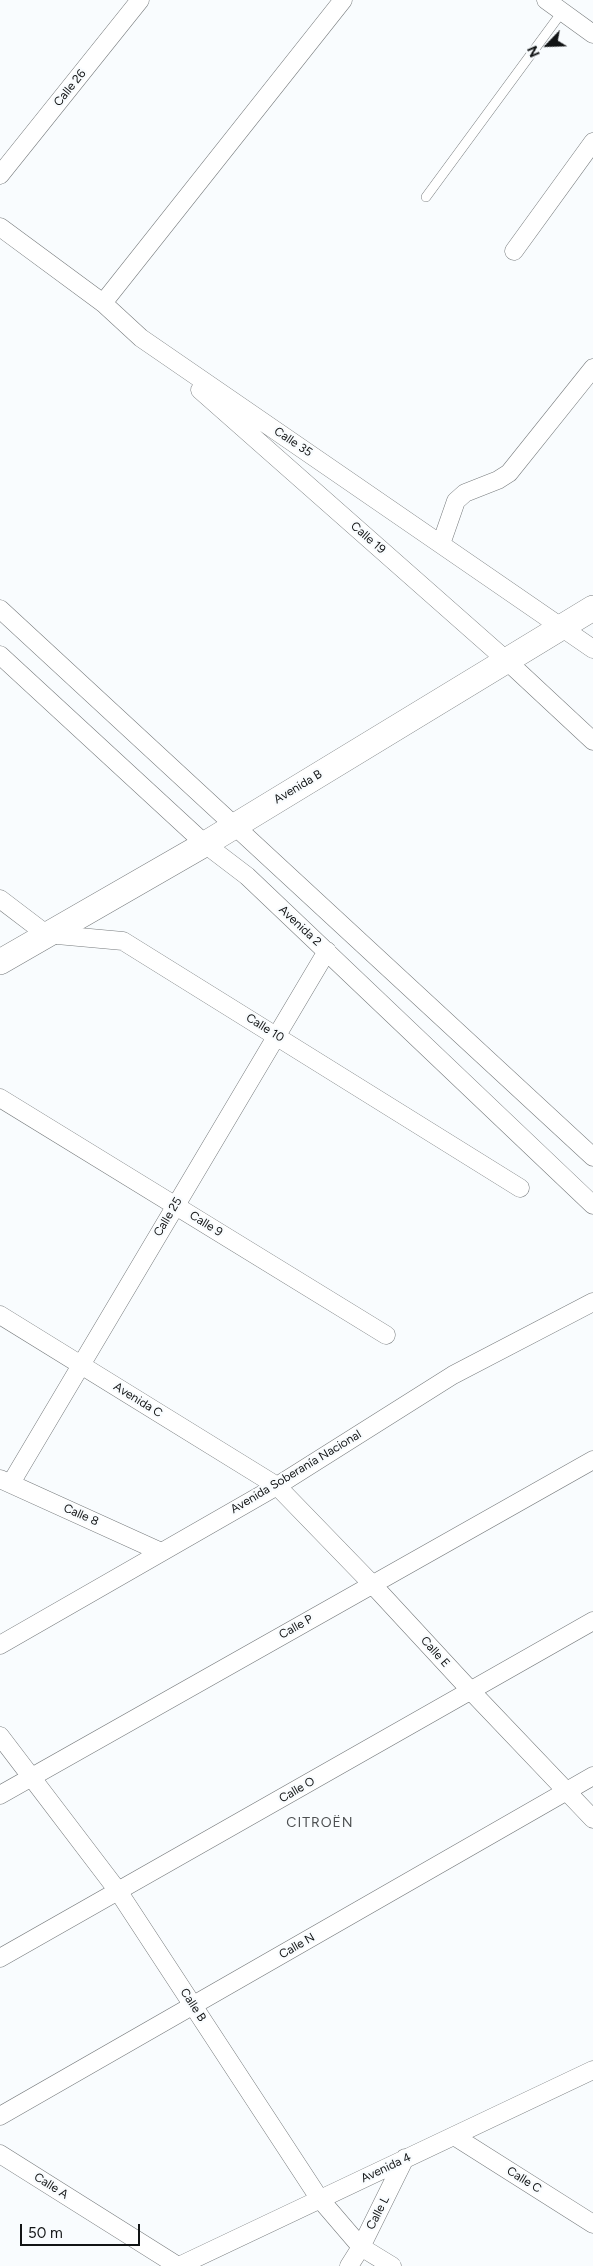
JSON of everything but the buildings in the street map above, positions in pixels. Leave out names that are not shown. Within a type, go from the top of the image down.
[{"type":"street","name":"Calle 26","points":[[0,175],[140,0]]},
{"type":"street","points":[[103,303],[343,0]]},
{"type":"street","points":[[546,0],[562,12],[590,26]]},
{"type":"street","points":[[514,251],[593,142]]},
{"type":"street","name":"Calle 35","points":[[0,227],[103,303],[141,338],[593,648]]},
{"type":"street","name":"Calle 19","points":[[141,338],[506,660],[593,741]]},
{"type":"street","points":[[440,544],[456,501],[465,494],[498,480],[509,472],[593,368]]},
{"type":"street","name":"Avenida B","points":[[0,962],[205,844],[593,608]]},
{"type":"street","points":[[0,609],[593,1156]]},
{"type":"street","name":"Avenida 2","points":[[0,655],[205,844],[247,876],[593,1205]]},
{"type":"street","points":[[0,899],[46,934]]},
{"type":"street","name":"Calle 10","points":[[46,934],[123,940],[520,1188]]},
{"type":"street","name":"Calle 25","points":[[5,1481],[81,1365],[327,951]]},
{"type":"street","name":"Calle 9","points":[[0,1098],[386,1335]]},
{"type":"street","name":"Avenida Soberanía Nacional","points":[[0,1645],[277,1486],[453,1375],[593,1302]]},
{"type":"street","name":"Avenida C","points":[[0,1315],[277,1486]]},
{"type":"street","name":"Calle P","points":[[0,1794],[593,1460]]},
{"type":"street","name":"Calle 8","points":[[5,1481],[161,1552]]},
{"type":"street","name":"Calle E","points":[[277,1486],[593,1819]]},
{"type":"street","name":"Calle O","points":[[0,1958],[593,1621]]},
{"type":"street","name":"Calle B","points":[[0,1736],[118,1891],[319,2198],[361,2247],[392,2266]]},
{"type":"street","name":"Calle N","points":[[0,2116],[593,1776]]},
{"type":"street","name":"Avenida 4","points":[[179,2266],[319,2198],[593,2070]]},
{"type":"street","name":"Calle C","points":[[454,2136],[593,2224]]},
{"type":"street","name":"Calle A","points":[[0,2154],[179,2266]]},
{"type":"street","name":"Calle L","points":[[349,2266],[361,2247],[405,2158]]},
{"type":"lane","points":[[426,197],[562,12]]},
{"type":"district","name":"CITROËN","points":[[320,1823]]}]
